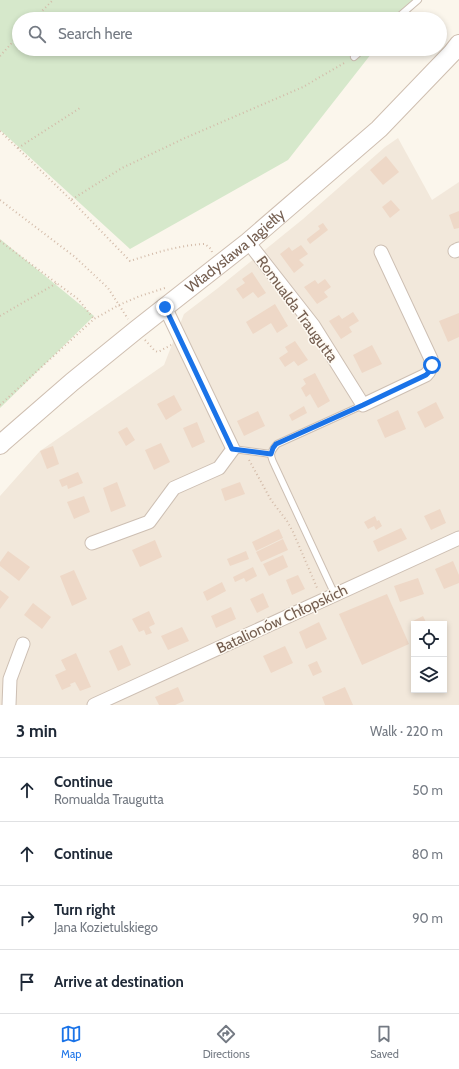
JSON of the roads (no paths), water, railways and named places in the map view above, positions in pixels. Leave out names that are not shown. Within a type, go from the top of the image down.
[{"type":"main road","name":"Władysława Jagiełły","points":[[0,446],[72,382],[248,242],[379,129],[457,53]]},
{"type":"street","name":"Romualda Traugutta","points":[[248,242],[313,326],[363,405]]},
{"type":"street","points":[[363,405],[426,375],[430,371],[432,365],[432,359],[381,252]]},
{"type":"street","points":[[92,543],[149,522],[174,488],[219,468],[232,449],[165,307]]},
{"type":"street","name":"Batalionów Chłopskich","points":[[102,703],[459,538]]},
{"type":"street","points":[[9,705],[10,679],[22,644]]},
{"type":"lane","points":[[404,12],[418,0]]},
{"type":"lane","points":[[335,595],[271,458],[271,454],[276,444],[363,405]]},
{"type":"lane","points":[[232,449],[271,454]]}]
